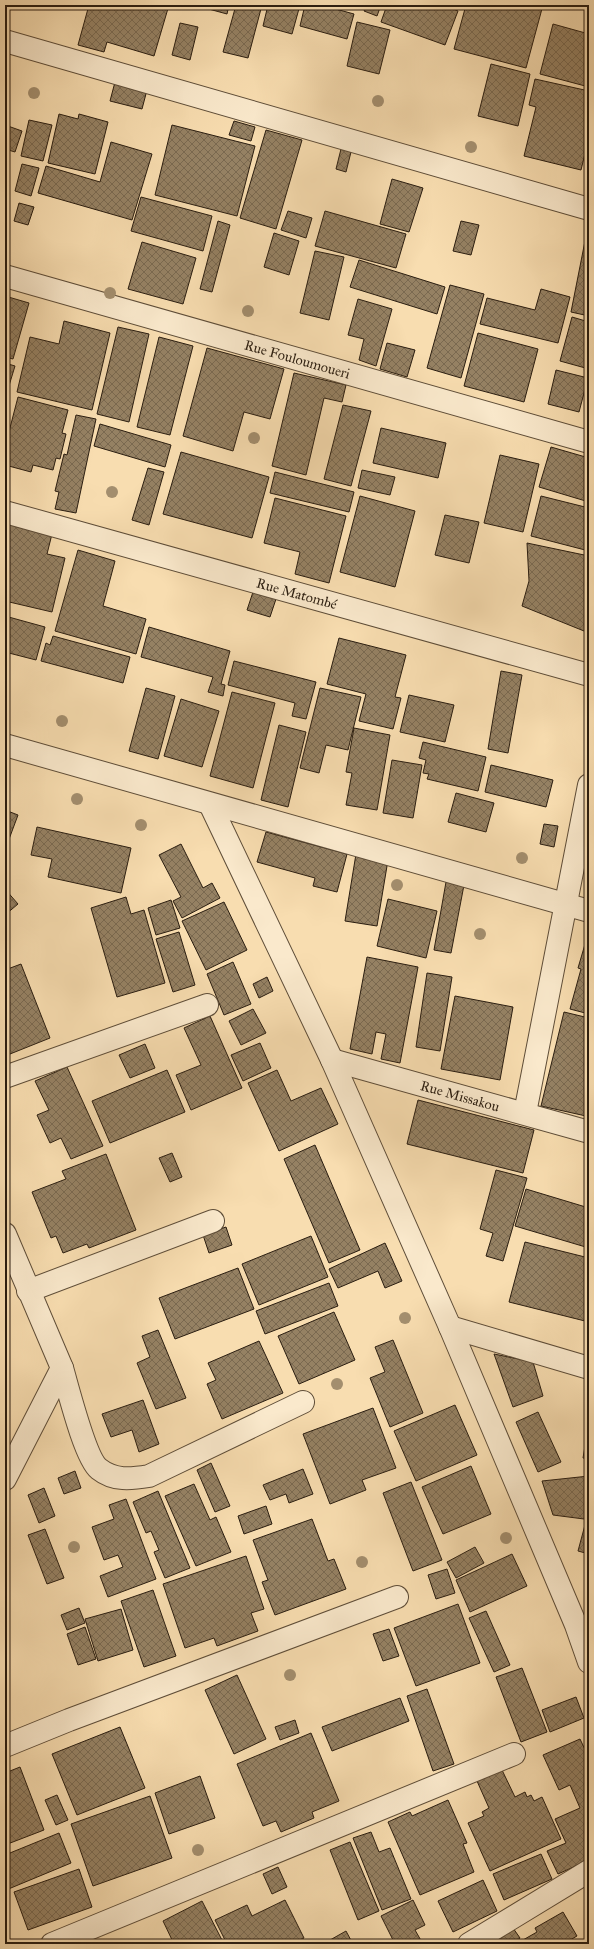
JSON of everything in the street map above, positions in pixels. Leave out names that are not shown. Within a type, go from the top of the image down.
[{"type":"street","points":[[5,41],[589,209]]},
{"type":"street","name":"Rue Fouloumoueri","points":[[5,276],[589,442]]},
{"type":"street","name":"Rue Matombé","points":[[5,512],[589,675]]},
{"type":"street","points":[[5,745],[589,911]]},
{"type":"street","points":[[525,1113],[589,785]]},
{"type":"street","points":[[210,804],[332,1060],[450,1327],[582,1627],[589,1662]]},
{"type":"street","points":[[5,1077],[207,1005]]},
{"type":"street","name":"Rue Missakou","points":[[332,1060],[589,1132]]},
{"type":"street","points":[[28,1291],[213,1221]]},
{"type":"street","points":[[5,1234],[62,1368],[88,1453],[98,1468],[112,1476],[130,1479],[149,1476],[303,1402]]},
{"type":"street","points":[[450,1327],[589,1368]]},
{"type":"street","points":[[5,1479],[62,1368]]},
{"type":"street","points":[[5,1746],[69,1720],[398,1597]]},
{"type":"street","points":[[52,1944],[514,1754]]},
{"type":"street","points":[[469,1944],[589,1871]]},
{"type":"building","points":[[89,5],[169,5],[154,56],[107,42],[104,52],[78,45]]},
{"type":"building","points":[[194,5],[229,5],[227,14]]},
{"type":"building","points":[[236,5],[262,5],[248,58],[223,52]]},
{"type":"building","points":[[268,5],[300,5],[292,34],[263,26]]},
{"type":"building","points":[[305,5],[321,5],[354,14],[347,39],[300,26]]},
{"type":"building","points":[[367,5],[381,5],[377,16],[364,11]]},
{"type":"building","points":[[387,5],[443,5],[458,11],[445,45],[381,22]]},
{"type":"building","points":[[466,5],[543,5],[526,68],[454,49]]},
{"type":"building","points":[[357,22],[390,30],[379,74],[347,66]]},
{"type":"building","points":[[180,23],[198,27],[190,60],[172,55]]},
{"type":"building","points":[[553,24],[589,34],[589,87],[540,74]]},
{"type":"building","points":[[491,64],[530,74],[518,126],[478,116]]},
{"type":"building","points":[[535,79],[589,91],[589,137],[581,170],[524,156],[536,107],[529,105]]},
{"type":"building","points":[[115,82],[147,90],[142,109],[110,101]]},
{"type":"building","points":[[59,114],[78,119],[79,114],[108,122],[95,174],[48,163]]},
{"type":"building","points":[[29,120],[52,125],[43,161],[21,156]]},
{"type":"building","points":[[234,121],[255,127],[251,141],[229,135]]},
{"type":"building","points":[[5,125],[22,131],[15,152],[5,149]]},
{"type":"building","points":[[172,125],[255,146],[237,216],[155,195]]},
{"type":"building","points":[[266,130],[302,140],[276,229],[240,218]]},
{"type":"building","points":[[111,142],[152,154],[132,220],[38,193],[46,166],[100,182]]},
{"type":"building","points":[[341,149],[351,152],[346,172],[336,169]]},
{"type":"building","points":[[22,164],[39,168],[31,196],[15,191]]},
{"type":"building","points":[[392,179],[423,188],[409,232],[380,224]]},
{"type":"building","points":[[141,197],[212,216],[203,251],[131,231]]},
{"type":"building","points":[[19,203],[34,207],[28,225],[14,221]]},
{"type":"building","points":[[288,211],[312,218],[306,238],[281,230]]},
{"type":"building","points":[[325,211],[406,234],[396,268],[315,246]]},
{"type":"building","points":[[218,221],[230,225],[212,292],[200,289]]},
{"type":"building","points":[[461,221],[479,225],[471,255],[453,251]]},
{"type":"building","points":[[274,233],[299,241],[289,275],[264,267]]},
{"type":"building","points":[[586,236],[589,236],[589,316],[571,312]]},
{"type":"building","points":[[142,242],[196,258],[183,304],[128,289]]},
{"type":"building","points":[[315,251],[344,257],[329,320],[300,313]]},
{"type":"building","points":[[359,260],[445,287],[437,314],[350,287]]},
{"type":"building","points":[[450,285],[484,294],[461,378],[427,368]]},
{"type":"building","points":[[541,289],[570,297],[558,343],[480,324],[487,298],[535,310]]},
{"type":"building","points":[[5,296],[29,303],[13,359],[5,357]]},
{"type":"building","points":[[358,299],[392,309],[376,366],[359,360],[364,339],[348,335]]},
{"type":"building","points":[[572,317],[589,322],[589,369],[560,361]]},
{"type":"building","points":[[64,321],[110,333],[92,410],[17,392],[30,337],[59,344]]},
{"type":"building","points":[[118,327],[149,334],[129,422],[97,414]]},
{"type":"building","points":[[478,333],[538,349],[524,402],[464,386]]},
{"type":"building","points":[[159,337],[193,346],[170,435],[137,427]]},
{"type":"building","points":[[387,343],[415,350],[407,377],[380,369]]},
{"type":"building","points":[[207,348],[284,369],[270,419],[244,412],[233,451],[183,436]]},
{"type":"building","points":[[5,363],[15,366],[8,389],[5,388]]},
{"type":"building","points":[[556,370],[588,378],[579,412],[548,404]]},
{"type":"building","points":[[294,373],[346,385],[342,402],[324,398],[306,475],[272,466]]},
{"type":"building","points":[[18,397],[68,410],[62,433],[66,434],[60,459],[56,458],[53,470],[33,465],[31,472],[5,465],[5,447]]},
{"type":"building","points":[[343,405],[371,411],[351,486],[324,479]]},
{"type":"building","points":[[76,415],[96,419],[76,513],[55,509],[59,492],[55,491],[64,454],[67,455]]},
{"type":"building","points":[[100,424],[171,445],[165,467],[94,446]]},
{"type":"building","points":[[381,428],[446,443],[438,478],[373,463]]},
{"type":"building","points":[[551,447],[589,458],[589,502],[539,487]]},
{"type":"building","points":[[181,452],[269,477],[252,538],[163,514]]},
{"type":"building","points":[[500,455],[539,464],[523,532],[484,523]]},
{"type":"building","points":[[148,468],[164,472],[149,525],[132,520]]},
{"type":"building","points":[[362,470],[395,477],[390,495],[358,488]]},
{"type":"building","points":[[275,472],[354,492],[349,512],[270,493]]},
{"type":"building","points":[[360,496],[415,511],[395,587],[340,572]]},
{"type":"building","points":[[541,496],[589,508],[589,551],[531,536]]},
{"type":"building","points":[[275,498],[346,516],[329,583],[295,574],[300,552],[264,543]]},
{"type":"building","points":[[445,515],[479,522],[469,563],[435,555]]},
{"type":"building","points":[[5,523],[52,534],[47,554],[65,558],[52,612],[5,601]]},
{"type":"building","points":[[527,543],[589,556],[589,622],[584,631],[522,606],[529,581]]},
{"type":"building","points":[[78,550],[115,561],[103,606],[146,619],[136,654],[55,631]]},
{"type":"building","points":[[254,589],[277,596],[270,617],[247,610]]},
{"type":"building","points":[[5,616],[45,627],[36,660],[5,652]]},
{"type":"building","points":[[149,627],[230,651],[221,684],[225,685],[223,696],[208,692],[213,677],[141,657]]},
{"type":"building","points":[[53,636],[130,657],[123,683],[41,661],[46,643],[50,645]]},
{"type":"building","points":[[339,638],[406,655],[395,697],[401,698],[393,729],[359,721],[366,694],[327,684]]},
{"type":"building","points":[[234,661],[316,682],[306,719],[292,716],[295,703],[228,685]]},
{"type":"building","points":[[501,671],[522,675],[508,753],[488,749]]},
{"type":"building","points":[[146,688],[175,696],[158,759],[129,751]]},
{"type":"building","points":[[320,688],[361,697],[348,750],[326,745],[319,773],[300,768]]},
{"type":"building","points":[[232,692],[275,703],[253,788],[210,776]]},
{"type":"building","points":[[409,695],[454,705],[445,742],[400,732]]},
{"type":"building","points":[[181,699],[219,711],[202,767],[164,756]]},
{"type":"building","points":[[279,725],[306,732],[288,807],[261,800]]},
{"type":"building","points":[[354,728],[390,735],[377,810],[346,805],[352,773],[346,772]]},
{"type":"building","points":[[423,742],[486,757],[478,791],[427,779],[429,774],[423,773],[426,760],[419,758]]},
{"type":"building","points":[[392,760],[422,765],[413,818],[383,813]]},
{"type":"building","points":[[491,765],[553,780],[546,807],[485,792]]},
{"type":"building","points":[[456,793],[494,803],[486,832],[448,822]]},
{"type":"building","points":[[5,810],[18,815],[5,850]]},
{"type":"building","points":[[544,824],[558,826],[554,847],[540,844]]},
{"type":"building","points":[[37,827],[131,848],[121,893],[48,877],[52,859],[31,855]]},
{"type":"building","points":[[266,832],[347,854],[337,892],[313,886],[315,878],[257,862]]},
{"type":"building","points":[[181,844],[203,888],[212,883],[220,898],[182,918],[173,901],[181,897],[159,855]]},
{"type":"building","points":[[356,854],[388,860],[377,926],[345,921]]},
{"type":"building","points":[[446,882],[464,885],[451,953],[434,950]]},
{"type":"building","points":[[5,889],[18,904],[5,915]]},
{"type":"building","points":[[126,897],[131,914],[144,910],[165,983],[117,997],[91,908]]},
{"type":"building","points":[[388,899],[437,911],[426,958],[377,946]]},
{"type":"building","points":[[171,900],[180,928],[156,935],[148,908]]},
{"type":"building","points":[[224,902],[247,950],[206,970],[182,921]]},
{"type":"building","points":[[179,932],[195,985],[173,992],[156,939]]},
{"type":"building","points":[[588,934],[589,1014],[570,1009],[581,969],[578,968]]},
{"type":"building","points":[[367,957],[418,967],[400,1063],[381,1059],[386,1034],[376,1032],[372,1054],[350,1049]]},
{"type":"building","points":[[233,962],[251,1004],[224,1015],[207,974]]},
{"type":"building","points":[[21,964],[50,1038],[5,1056],[5,970]]},
{"type":"building","points":[[427,973],[452,977],[440,1051],[416,1047]]},
{"type":"building","points":[[267,977],[273,991],[259,998],[253,984]]},
{"type":"building","points":[[455,996],[513,1007],[500,1080],[441,1069]]},
{"type":"building","points":[[253,1009],[266,1033],[241,1045],[229,1021]]},
{"type":"building","points":[[564,1012],[589,1018],[589,1102],[586,1116],[541,1106]]},
{"type":"building","points":[[210,1016],[242,1088],[191,1110],[176,1075],[201,1065],[184,1028]]},
{"type":"building","points":[[260,1043],[271,1068],[243,1081],[231,1055]]},
{"type":"building","points":[[145,1044],[155,1068],[130,1078],[119,1055]]},
{"type":"building","points":[[67,1067],[103,1146],[71,1159],[61,1138],[50,1143],[37,1115],[49,1110],[35,1081]]},
{"type":"building","points":[[167,1070],[185,1112],[110,1143],[92,1101]]},
{"type":"building","points":[[277,1070],[291,1101],[321,1088],[338,1124],[279,1151],[248,1083]]},
{"type":"building","points":[[418,1100],[534,1130],[523,1173],[407,1144]]},
{"type":"building","points":[[315,1145],[360,1250],[329,1263],[284,1159]]},
{"type":"building","points":[[172,1153],[182,1177],[170,1182],[159,1158]]},
{"type":"building","points":[[106,1154],[136,1230],[89,1248],[87,1244],[63,1253],[56,1236],[51,1238],[32,1192],[66,1179],[62,1171]]},
{"type":"building","points":[[496,1170],[527,1178],[503,1261],[486,1256],[493,1233],[480,1229]]},
{"type":"building","points":[[526,1189],[589,1208],[589,1248],[515,1226]]},
{"type":"building","points":[[226,1227],[232,1245],[209,1253],[203,1235]]},
{"type":"building","points":[[311,1236],[328,1277],[259,1305],[242,1264]]},
{"type":"building","points":[[525,1242],[589,1258],[589,1308],[585,1321],[509,1302]]},
{"type":"building","points":[[385,1243],[402,1281],[385,1288],[378,1271],[338,1288],[329,1269]]},
{"type":"building","points":[[238,1268],[254,1309],[175,1339],[159,1298]]},
{"type":"building","points":[[329,1283],[338,1306],[265,1334],[256,1311]]},
{"type":"building","points":[[334,1312],[355,1360],[299,1384],[278,1336]]},
{"type":"building","points":[[158,1330],[186,1398],[156,1409],[137,1363],[150,1357],[142,1336]]},
{"type":"building","points":[[393,1340],[423,1413],[390,1427],[370,1378],[385,1372],[375,1347]]},
{"type":"building","points":[[259,1341],[283,1393],[222,1419],[207,1384],[216,1380],[208,1363]]},
{"type":"building","points":[[494,1354],[533,1362],[543,1396],[513,1407]]},
{"type":"building","points":[[143,1400],[159,1444],[139,1452],[132,1430],[111,1437],[102,1414]]},
{"type":"building","points":[[455,1405],[477,1455],[416,1481],[394,1431]]},
{"type":"building","points":[[373,1408],[396,1468],[362,1480],[366,1490],[330,1504],[303,1434]]},
{"type":"building","points":[[538,1412],[561,1462],[538,1472],[516,1422]]},
{"type":"building","points":[[589,1422],[589,1459],[583,1458]]},
{"type":"building","points":[[211,1463],[230,1506],[215,1512],[197,1470]]},
{"type":"building","points":[[471,1466],[491,1514],[443,1534],[422,1487]]},
{"type":"building","points":[[303,1469],[313,1494],[289,1503],[286,1494],[270,1500],[263,1485]]},
{"type":"building","points":[[75,1471],[81,1488],[64,1494],[58,1478]]},
{"type":"building","points":[[589,1476],[589,1496],[584,1519],[553,1515],[542,1481]]},
{"type":"building","points":[[411,1482],[442,1560],[413,1571],[383,1493]]},
{"type":"building","points":[[194,1484],[210,1520],[216,1517],[231,1552],[196,1566],[165,1496]]},
{"type":"building","points":[[44,1488],[55,1516],[39,1523],[28,1495]]},
{"type":"building","points":[[158,1491],[190,1568],[165,1578],[154,1552],[159,1550],[151,1531],[146,1533],[133,1502]]},
{"type":"building","points":[[126,1499],[156,1579],[108,1597],[100,1576],[123,1567],[118,1555],[104,1560],[92,1527],[114,1519],[109,1505]]},
{"type":"building","points":[[266,1506],[272,1524],[244,1534],[238,1516]]},
{"type":"building","points":[[589,1510],[589,1554],[578,1551]]},
{"type":"building","points":[[312,1519],[328,1561],[334,1559],[346,1589],[275,1615],[262,1582],[268,1580],[253,1540]]},
{"type":"building","points":[[45,1529],[64,1578],[47,1584],[28,1535]]},
{"type":"building","points":[[475,1547],[484,1563],[456,1578],[447,1562]]},
{"type":"building","points":[[512,1554],[527,1586],[470,1612],[456,1580]]},
{"type":"building","points":[[246,1556],[264,1609],[251,1613],[258,1631],[217,1646],[214,1638],[185,1648],[163,1584]]},
{"type":"building","points":[[447,1569],[455,1593],[436,1599],[428,1575]]},
{"type":"building","points":[[153,1590],[176,1656],[144,1667],[121,1601]]},
{"type":"building","points":[[458,1604],[480,1663],[416,1686],[394,1628]]},
{"type":"building","points":[[79,1608],[85,1623],[67,1630],[61,1615]]},
{"type":"building","points":[[121,1609],[133,1650],[98,1661],[85,1619]]},
{"type":"building","points":[[486,1611],[510,1665],[494,1672],[469,1618]]},
{"type":"building","points":[[85,1627],[96,1659],[78,1665],[67,1634]]},
{"type":"building","points":[[389,1629],[399,1656],[383,1661],[373,1634]]},
{"type":"building","points":[[522,1668],[547,1732],[521,1742],[496,1677]]},
{"type":"building","points":[[237,1675],[266,1739],[234,1754],[205,1690]]},
{"type":"building","points":[[427,1689],[454,1764],[433,1771],[407,1696]]},
{"type":"building","points":[[576,1697],[584,1718],[550,1732],[542,1710]]},
{"type":"building","points":[[400,1698],[409,1721],[332,1751],[322,1727]]},
{"type":"building","points":[[295,1720],[299,1733],[280,1740],[275,1727]]},
{"type":"building","points":[[120,1727],[145,1788],[77,1815],[52,1754]]},
{"type":"building","points":[[311,1733],[339,1801],[312,1812],[314,1818],[281,1832],[276,1821],[263,1826],[237,1764]]},
{"type":"building","points":[[580,1739],[589,1758],[589,1860],[558,1874],[547,1851],[566,1843],[555,1819],[580,1808],[570,1785],[559,1790],[543,1755]]},
{"type":"building","points":[[20,1767],[44,1830],[5,1845],[5,1773]]},
{"type":"building","points":[[502,1770],[515,1797],[525,1792],[527,1797],[531,1795],[534,1801],[542,1797],[561,1839],[490,1871],[468,1823],[484,1816],[482,1812],[489,1808],[477,1781]]},
{"type":"building","points":[[200,1776],[215,1818],[169,1834],[155,1793]]},
{"type":"building","points":[[57,1795],[68,1820],[56,1825],[45,1800]]},
{"type":"building","points":[[150,1796],[172,1858],[93,1886],[71,1824]]},
{"type":"building","points":[[448,1800],[467,1843],[463,1844],[474,1872],[420,1895],[388,1822],[410,1812],[412,1816]]},
{"type":"building","points":[[371,1832],[379,1852],[390,1848],[411,1899],[382,1910],[353,1838]]},
{"type":"building","points":[[59,1833],[71,1863],[6,1890],[5,1855]]},
{"type":"building","points":[[350,1842],[379,1911],[358,1920],[330,1850]]},
{"type":"building","points":[[541,1854],[552,1879],[504,1900],[493,1874]]},
{"type":"building","points":[[278,1867],[287,1887],[272,1894],[263,1874]]},
{"type":"building","points":[[79,1869],[92,1907],[28,1930],[14,1892]]},
{"type":"building","points":[[483,1880],[497,1911],[453,1932],[438,1901]]},
{"type":"building","points":[[285,1900],[304,1938],[292,1944],[227,1944],[215,1920],[247,1905],[252,1916]]},
{"type":"building","points":[[413,1900],[425,1925],[415,1930],[423,1944],[395,1944],[381,1916]]},
{"type":"building","points":[[202,1901],[224,1944],[174,1944],[163,1921]]},
{"type":"building","points":[[563,1912],[577,1936],[565,1944],[525,1944],[523,1940],[537,1932],[535,1928]]},
{"type":"building","points":[[513,1928],[520,1938],[512,1944],[502,1944],[498,1939]]},
{"type":"building","points":[[346,1931],[353,1944],[323,1944]]}]
